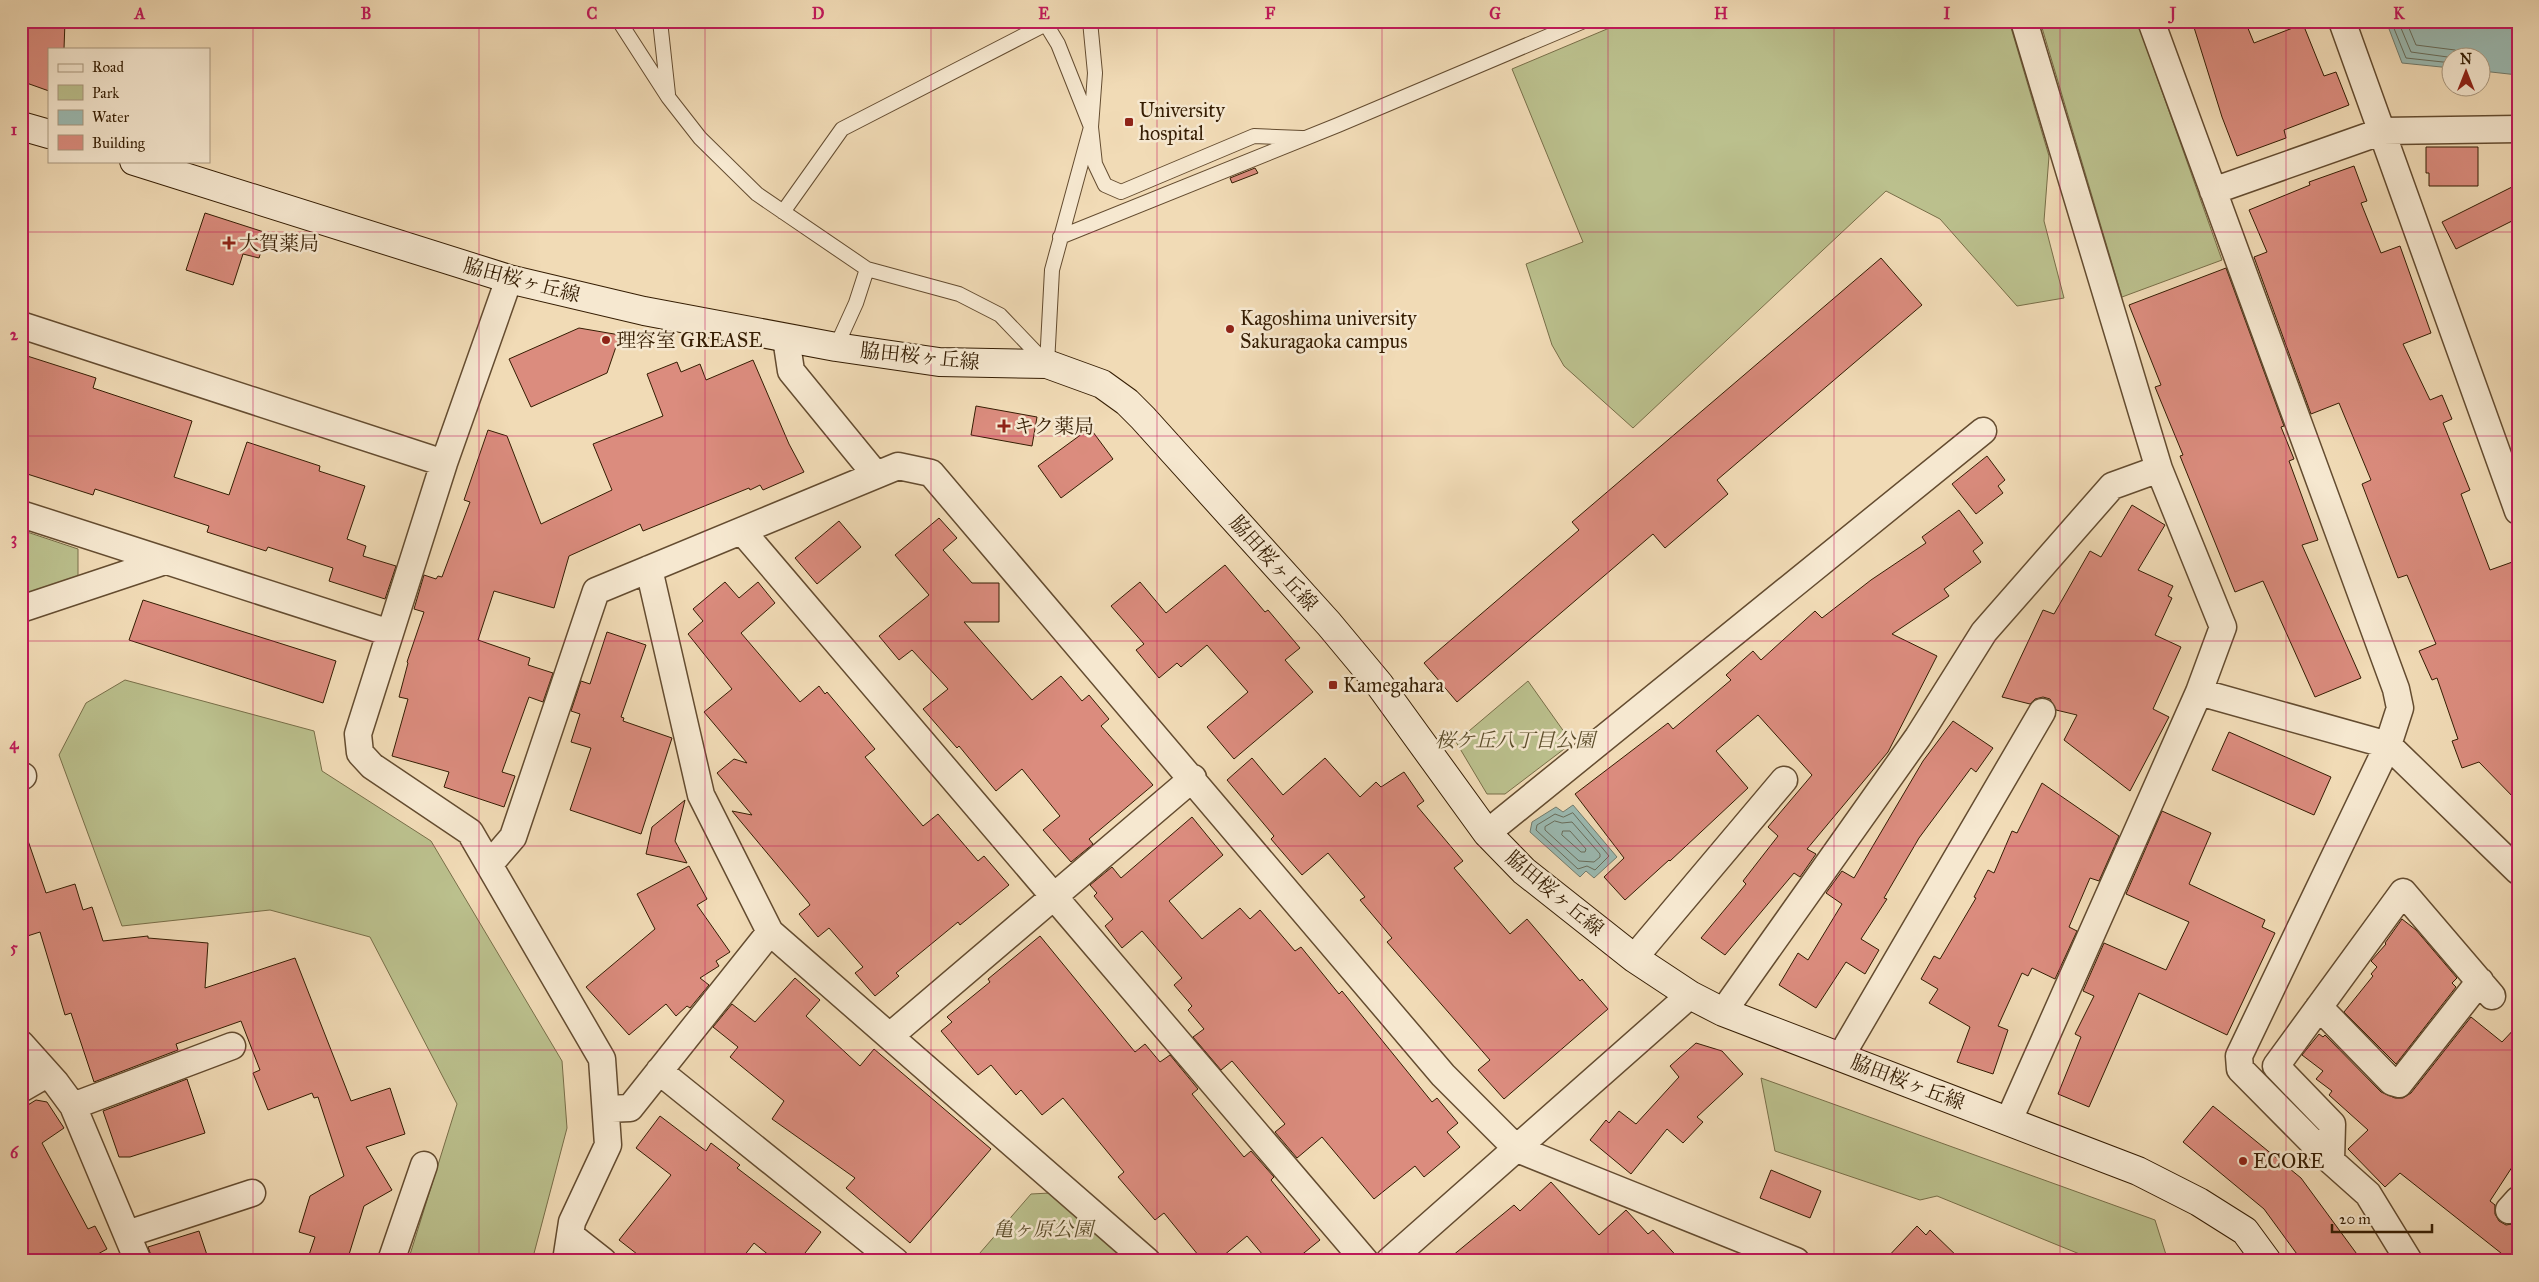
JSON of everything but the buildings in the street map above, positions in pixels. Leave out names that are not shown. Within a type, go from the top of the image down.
[{"type":"street","points":[[2009,1120],[2200,692],[2223,628],[2159,469],[2024,21]]},
{"type":"street","points":[[2151,21],[2396,689],[2400,708],[2388,745],[2239,1056],[2240,1069],[2331,1161],[2368,1194],[2408,1261]]},
{"type":"street","points":[[2342,21],[2383,130],[2518,511]]},
{"type":"street","points":[[21,126],[48,134]]},
{"type":"street","points":[[2213,191],[2383,130],[2518,129]]},
{"type":"street","name":"脇田桜ヶ丘線","points":[[137,162],[509,279],[644,311],[836,347],[939,362],[1047,364],[1102,384],[1128,402],[1329,624],[1379,684],[1487,833],[1524,872],[1634,958],[1690,995],[1723,1012],[2138,1171],[2199,1202],[2245,1231],[2267,1261]]},
{"type":"street","points":[[509,279],[444,463],[358,734],[360,753],[372,766],[470,832],[602,1059],[608,1145],[572,1222],[566,1261]]},
{"type":"street","points":[[21,325],[444,463]]},
{"type":"street","points":[[786,338],[791,371],[876,475]]},
{"type":"street","points":[[1487,833],[1983,431]]},
{"type":"street","points":[[489,865],[513,837],[596,591],[898,466],[931,473],[1193,778],[1443,1075],[1517,1149],[1796,1261]]},
{"type":"street","points":[[1723,1012],[1918,737],[1984,632],[2112,486],[2159,469]]},
{"type":"street","points":[[21,514],[390,633]]},
{"type":"street","points":[[742,530],[1365,1261]]},
{"type":"street","points":[[21,609],[165,561]]},
{"type":"street","points":[[649,569],[701,795],[770,932],[1147,1261]]},
{"type":"street","points":[[2200,692],[2388,745],[2518,871]]},
{"type":"street","points":[[1841,1056],[2042,712]]},
{"type":"street","points":[[890,1036],[1193,778]]},
{"type":"street","points":[[1634,958],[1784,780]]},
{"type":"street","points":[[2319,1007],[2392,1082],[2399,1084],[2486,989],[2403,892],[2319,1007],[2276,1066],[2332,1124],[2331,1161]]},
{"type":"street","points":[[606,1109],[630,1108],[770,932]]},
{"type":"street","points":[[1389,1261],[1690,995]]},
{"type":"street","points":[[21,1044],[73,1106],[138,1261]]},
{"type":"street","points":[[73,1106],[232,1046]]},
{"type":"street","points":[[659,1071],[895,1261]]},
{"type":"street","points":[[21,1089],[47,1074]]},
{"type":"street","points":[[390,1261],[424,1165]]},
{"type":"street","points":[[128,1234],[252,1193]]},
{"type":"street","points":[[570,1235],[603,1261]]},
{"type":"lane","points":[[619,21],[668,97],[700,138],[757,194],[868,269],[959,294],[1000,316],[1047,364]]},
{"type":"lane","points":[[660,21],[668,97]]},
{"type":"lane","points":[[1047,364],[1052,270],[1091,127],[1096,73],[1090,21]]},
{"type":"lane","points":[[1060,237],[1306,138],[1584,21]]},
{"type":"lane","points":[[784,212],[842,129],[1045,23],[1058,44],[1091,127],[1096,164],[1104,185],[1121,192],[1254,136],[1306,138]]},
{"type":"lane","points":[[836,347],[856,303],[868,269]]},
{"type":"green space","points":[[1626,21],[2009,21],[2049,156],[2044,221],[2064,298],[2017,306],[1940,219],[1886,191],[1633,428],[1564,366],[1552,345],[1526,264],[1583,242],[1512,69]]},
{"type":"green space","points":[[2040,21],[2137,21],[2222,260],[2122,297]]},
{"type":"green space","points":[[21,530],[78,549],[78,578],[21,596]]},
{"type":"green space","points":[[125,680],[314,731],[322,771],[431,841],[562,1061],[567,1128],[532,1261],[408,1261],[457,1104],[370,937],[270,910],[122,926],[59,755],[86,703]]},
{"type":"green space","name":"桜ケ丘八丁目公園","points":[[1528,681],[1572,743],[1505,794],[1487,794],[1456,742]]},
{"type":"green space","points":[[1761,1078],[2155,1220],[2168,1261],[2087,1261],[2082,1255],[1937,1196],[1920,1200],[1775,1151]]},
{"type":"green space","name":"亀ヶ原公園","points":[[1050,1193],[1127,1261],[973,1261],[1031,1194]]},
{"type":"water","points":[[2386,21],[2518,21],[2518,75],[2492,72],[2492,48],[2442,48],[2442,67],[2402,63]]},
{"type":"water","points":[[1573,805],[1617,857],[1594,878],[1586,871],[1580,877],[1530,832],[1532,822],[1556,807],[1563,812]]},
{"type":"place","name":"University hospital","points":[[1129,122]]},
{"type":"place","name":"大賀薬局","points":[[229,243]]},
{"type":"place","name":"Kagoshima university Sakuragaoka campus","points":[[1230,329]]},
{"type":"place","name":"理容室 GREASE","points":[[606,340]]},
{"type":"place","name":"キク薬局","points":[[1004,426]]},
{"type":"place","name":"Kamegahara","points":[[1333,685]]},
{"type":"place","name":"ECORE","points":[[2243,1161]]}]
